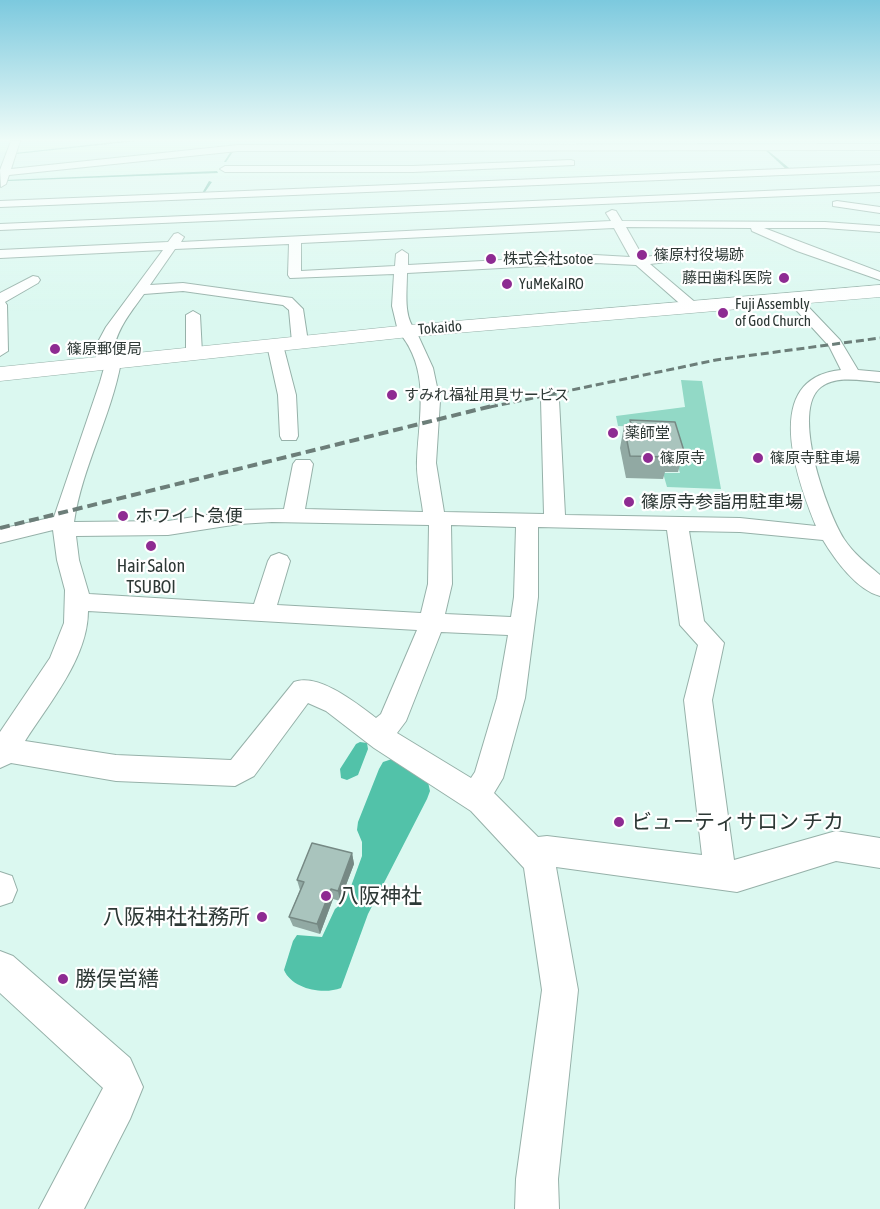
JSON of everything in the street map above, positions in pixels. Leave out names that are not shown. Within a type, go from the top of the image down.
[{"type":"main road","name":"Tokaido","points":[[0,374],[407,331],[880,291]]},
{"type":"street","points":[[0,204],[65,197]]},
{"type":"street","points":[[205,197],[108,334],[108,362],[96,423],[73,479],[63,525],[68,560],[77,590],[76,623],[62,661],[2,753],[116,768],[235,773],[244,767],[303,689],[336,703],[377,734],[475,796],[539,861],[560,990],[537,1179],[537,1209]]},
{"type":"street","points":[[377,734],[392,721],[431,621],[440,584],[437,519],[426,463],[432,408],[425,368],[407,331],[399,306],[406,197]]},
{"type":"street","points":[[604,197],[639,261],[691,306]]},
{"type":"street","points":[[0,227],[690,197]]},
{"type":"street","points":[[725,197],[751,225],[801,248],[880,276]]},
{"type":"street","points":[[829,197],[865,227]]},
{"type":"street","points":[[837,204],[880,210]]},
{"type":"street","points":[[0,254],[619,224],[880,229]]},
{"type":"street","points":[[295,240],[296,277],[595,259],[639,261],[706,253]]},
{"type":"street","points":[[455,267],[460,281]]},
{"type":"street","points":[[0,299],[33,280]]},
{"type":"street","points":[[140,290],[183,287],[286,302],[296,309],[300,342]]},
{"type":"street","points":[[793,299],[829,334],[843,352],[852,375]]},
{"type":"street","points":[[0,305],[0,351]]},
{"type":"street","points":[[194,315],[194,353]]},
{"type":"street","points":[[275,345],[286,388],[289,436]]},
{"type":"street","points":[[880,377],[836,376],[814,384],[805,395],[801,408],[808,471],[831,534],[845,556],[880,588]]},
{"type":"street","points":[[550,400],[555,521]]},
{"type":"street","points":[[293,516],[303,464]]},
{"type":"street","points":[[0,536],[63,525],[168,528],[256,516],[677,523],[754,526],[831,534]]},
{"type":"street","points":[[475,796],[488,778],[507,709],[526,597],[527,520]]},
{"type":"street","points":[[677,523],[692,625],[711,643],[698,700],[720,874]]},
{"type":"street","points":[[263,613],[279,561]]},
{"type":"street","points":[[77,602],[521,627]]},
{"type":"street","points":[[531,853],[547,851],[737,876],[836,846],[880,853]]},
{"type":"street","points":[[0,969],[116,1072],[123,1087],[116,1105],[61,1209]]},
{"type":"green space","points":[[681,380],[702,381],[721,489],[667,487],[663,473],[680,473],[667,428],[618,426],[616,416],[685,407]]},
{"type":"green space","points":[[367,743],[368,749],[358,775],[347,780],[341,778],[340,769],[356,744]]},
{"type":"green space","points":[[392,759],[428,782],[430,791],[427,799],[368,914],[341,988],[326,991],[301,986],[288,977],[284,970],[293,941],[297,935],[322,937],[335,909],[346,900],[362,856],[362,842],[357,830],[358,822],[379,769],[383,762]]},
{"type":"building","points":[[630,420],[675,422],[684,451],[667,450],[669,457],[630,456],[624,426],[632,427]]},
{"type":"building","name":"八阪神社","points":[[312,843],[352,853],[338,891],[331,889],[317,924],[289,917],[304,882],[297,880]]},
{"type":"railway","points":[[490,407],[716,360],[880,338]]},
{"type":"railway","points":[[0,528],[496,405]]},
{"type":"place","name":"篠原村役場跡","points":[[642,255]]},
{"type":"place","name":"株式会社sotoe","points":[[491,259]]},
{"type":"place","name":"藤田歯科医院","points":[[784,278]]},
{"type":"place","name":"YuMeKaIRO","points":[[507,284]]},
{"type":"place","name":"Fuji Assembly of God Church","points":[[723,313]]},
{"type":"place","name":"篠原郵便局","points":[[55,349]]},
{"type":"place","name":"すみれ福祉用具サービス","points":[[392,395]]},
{"type":"place","name":"薬師堂","points":[[613,433]]},
{"type":"place","name":"篠原寺","points":[[648,458]]},
{"type":"place","name":"篠原寺駐車場","points":[[758,458]]},
{"type":"place","name":"篠原寺参詣用駐車場","points":[[629,502]]},
{"type":"place","name":"ホワイト急便","points":[[123,516]]},
{"type":"place","name":"Hair Salon TSUBOI","points":[[151,546]]},
{"type":"place","name":"ビューティサロン チカ","points":[[619,822]]},
{"type":"place","name":"八阪神社","points":[[326,896]]},
{"type":"place","name":"八阪神社社務所","points":[[262,917]]},
{"type":"place","name":"勝俣営繕","points":[[63,979]]}]
